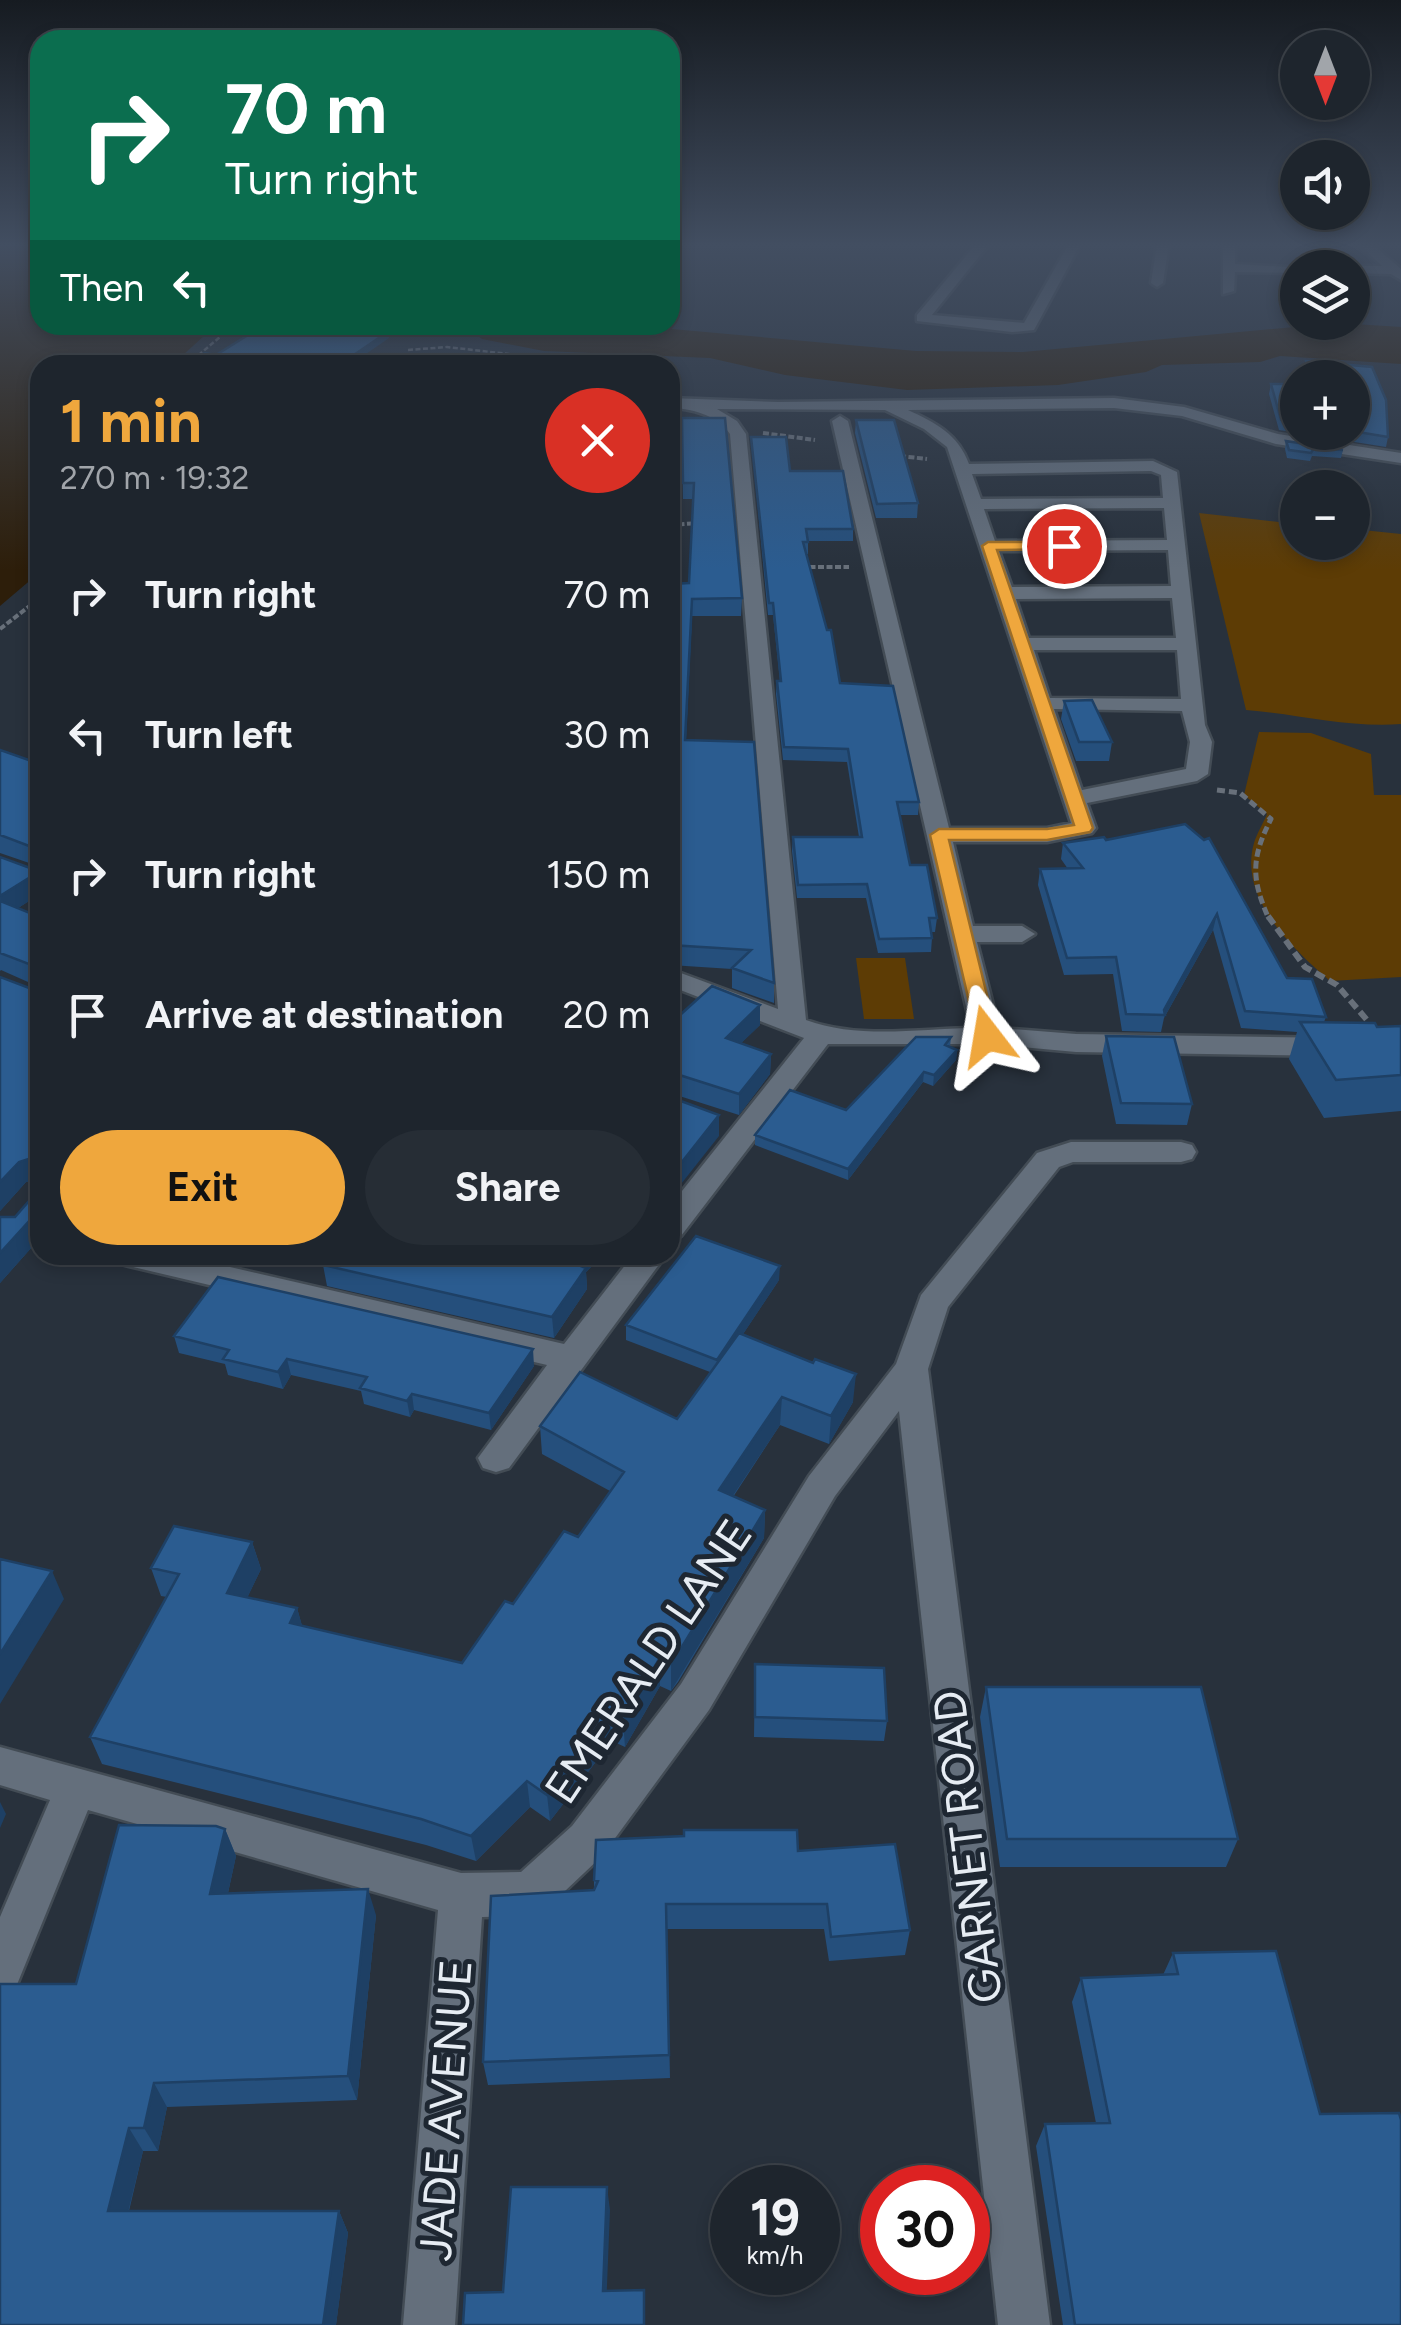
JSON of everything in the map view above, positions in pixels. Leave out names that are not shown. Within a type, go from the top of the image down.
[{"type":"street","points":[[680,400],[889,406],[1114,404],[1184,412],[1276,439],[1401,458]]},
{"type":"street","points":[[680,402],[718,415],[735,426],[793,1024]]},
{"type":"street","points":[[889,406],[954,444],[1084,828],[1075,832],[939,835]]},
{"type":"street","points":[[842,432],[987,1036]]},
{"type":"street","points":[[962,469],[1153,466],[1169,472],[1192,704],[1201,742],[1196,774],[1076,798]]},
{"type":"street","points":[[1382,474],[1401,477]]},
{"type":"street","points":[[977,504],[1172,503]]},
{"type":"street","points":[[988,546],[1178,545]]},
{"type":"street","points":[[1006,593],[1182,592]]},
{"type":"street","points":[[1022,644],[1188,644]]},
{"type":"street","points":[[1043,703],[1192,704]]},
{"type":"street","points":[[962,934],[1022,934]]},
{"type":"street","points":[[680,980],[821,1034],[860,1038],[987,1036],[1076,1042],[1396,1048]]},
{"type":"street","points":[[680,1212],[734,1128],[821,1034]]},
{"type":"street","points":[[911,1369],[933,1304],[1048,1160],[1071,1152],[1182,1152]]},
{"type":"street","points":[[172,1265],[570,1358]]},
{"type":"street","points":[[496,1458],[642,1265]]},
{"type":"street","name":"EMERALD LANE","points":[[0,1766],[461,1895],[530,1894],[588,1842],[695,1697],[822,1486],[911,1369]]},
{"type":"street","name":"GARNET ROAD","points":[[911,1369],[1024,2325]]},
{"type":"street","points":[[0,1971],[76,1788]]},
{"type":"street","name":"JADE AVENUE","points":[[429,2325],[461,1895]]},
{"type":"path","points":[[842,432],[858,450],[933,460]]},
{"type":"path","points":[[680,473],[740,465]]},
{"type":"path","points":[[682,521],[692,524]]},
{"type":"path","points":[[680,523],[746,522]]},
{"type":"path","points":[[750,567],[875,567]]},
{"type":"path","points":[[0,630],[30,606]]},
{"type":"path","points":[[1196,774],[1208,789],[1240,793],[1270,818],[1255,851],[1257,892],[1270,921],[1305,967],[1337,985],[1396,1048]]},
{"type":"shaded area","points":[[0,352],[186,352],[30,355],[30,580],[0,606]]},
{"type":"shaded area","points":[[580,352],[1401,352],[1401,364],[1280,356],[1260,362],[1162,365],[1146,372],[1058,385],[907,390],[785,375],[680,355]]},
{"type":"shaded area","points":[[1199,513],[1280,522],[1280,560],[1370,560],[1370,531],[1401,534],[1401,724],[1343,722],[1246,710]]},
{"type":"shaded area","points":[[1259,732],[1311,733],[1371,754],[1374,795],[1401,795],[1401,977],[1330,981],[1272,921],[1254,883],[1251,863],[1254,843],[1267,814],[1244,795]]},
{"type":"shaded area","points":[[856,958],[905,958],[914,1019],[864,1019]]},
{"type":"building","points":[[220,352],[357,352],[354,355],[216,355]]},
{"type":"building","points":[[1370,367],[1386,400],[1388,437],[1370,434]]},
{"type":"building","points":[[1271,384],[1280,384],[1280,416]]},
{"type":"building","points":[[682,418],[725,418],[742,598],[692,599],[685,740],[754,742],[774,983],[732,968],[751,950],[680,946],[680,583],[689,583],[694,483],[683,483]]},
{"type":"building","points":[[856,420],[894,420],[918,503],[877,504]]},
{"type":"building","points":[[751,437],[786,437],[790,471],[843,471],[853,529],[806,529],[808,542],[803,542],[827,630],[831,630],[840,683],[893,686],[919,802],[897,802],[910,865],[927,865],[937,918],[929,918],[932,938],[879,939],[867,884],[798,885],[793,837],[862,837],[848,749],[784,747],[773,603],[769,603]]},
{"type":"building","points":[[1092,700],[1112,742],[1079,742],[1064,701]]},
{"type":"building","points":[[0,750],[30,760],[30,846],[0,835]]},
{"type":"building","points":[[1185,824],[1204,840],[1209,838],[1287,978],[1312,979],[1326,1017],[1245,1011],[1217,914],[1164,1010],[1165,1015],[1126,1014],[1116,957],[1067,958],[1040,869],[1083,868],[1063,843],[1104,837],[1106,840]]},
{"type":"building","points":[[0,857],[30,868],[30,877],[0,896]]},
{"type":"building","points":[[0,901],[30,913],[30,964],[0,953]]},
{"type":"building","points":[[0,977],[30,988],[30,1159],[19,1162],[0,1182]]},
{"type":"building","points":[[712,986],[760,1005],[726,1038],[771,1054],[739,1094],[680,1075],[680,1015]]},
{"type":"building","points":[[1300,1022],[1401,1026],[1401,1075],[1336,1080]]},
{"type":"building","points":[[1106,1036],[1174,1037],[1192,1104],[1121,1103]]},
{"type":"building","points":[[916,1037],[951,1037],[945,1045],[957,1050],[934,1075],[924,1072],[848,1169],[755,1135],[790,1090],[846,1110]]},
{"type":"building","points":[[680,1101],[719,1115],[680,1164]]},
{"type":"building","points":[[30,1200],[30,1220],[0,1253],[0,1217],[15,1217]]},
{"type":"building","points":[[696,1236],[780,1266],[717,1360],[626,1325],[673,1265],[680,1265],[680,1256]]},
{"type":"building","points":[[323,1265],[586,1268],[552,1317]]},
{"type":"building","points":[[218,1277],[533,1349],[489,1413],[412,1394],[407,1401],[360,1388],[367,1377],[287,1359],[278,1372],[223,1359],[229,1350],[174,1336]]},
{"type":"building","points":[[739,1333],[813,1363],[815,1359],[856,1374],[831,1416],[782,1397],[719,1490],[765,1510],[671,1664],[659,1659],[623,1721],[610,1715],[547,1795],[527,1781],[471,1836],[421,1819],[90,1737],[179,1574],[151,1568],[174,1526],[252,1542],[227,1593],[297,1608],[290,1623],[462,1663],[505,1601],[513,1604],[564,1531],[578,1537],[624,1472],[540,1426],[580,1372],[677,1419]]},
{"type":"building","points":[[0,1559],[52,1571],[0,1654]]},
{"type":"building","points":[[755,1664],[884,1668],[887,1721],[755,1717]]},
{"type":"building","points":[[986,1687],[1201,1687],[1238,1839],[1007,1839]]},
{"type":"building","points":[[119,1825],[225,1829],[210,1894],[368,1889],[348,2076],[154,2083],[144,2128],[129,2128],[108,2211],[339,2211],[323,2325],[0,2325],[0,1984],[76,1984]]},
{"type":"building","points":[[684,1830],[797,1830],[798,1851],[895,1844],[910,1930],[831,1937],[827,1904],[666,1904],[669,2055],[483,2062],[491,1896],[594,1890],[598,1881],[594,1880],[596,1840],[684,1836]]},
{"type":"building","points":[[1276,1951],[1320,2114],[1399,2113],[1401,2325],[1075,2325],[1045,2124],[1110,2123],[1081,1978],[1178,1974],[1173,1953]]},
{"type":"building","points":[[511,2187],[607,2187],[603,2291],[644,2290],[644,2325],[463,2325],[465,2293],[503,2292]]},
{"type":"route","points":[[987,1036],[939,835],[1047,835],[1084,828],[988,546],[1064,546]]}]
